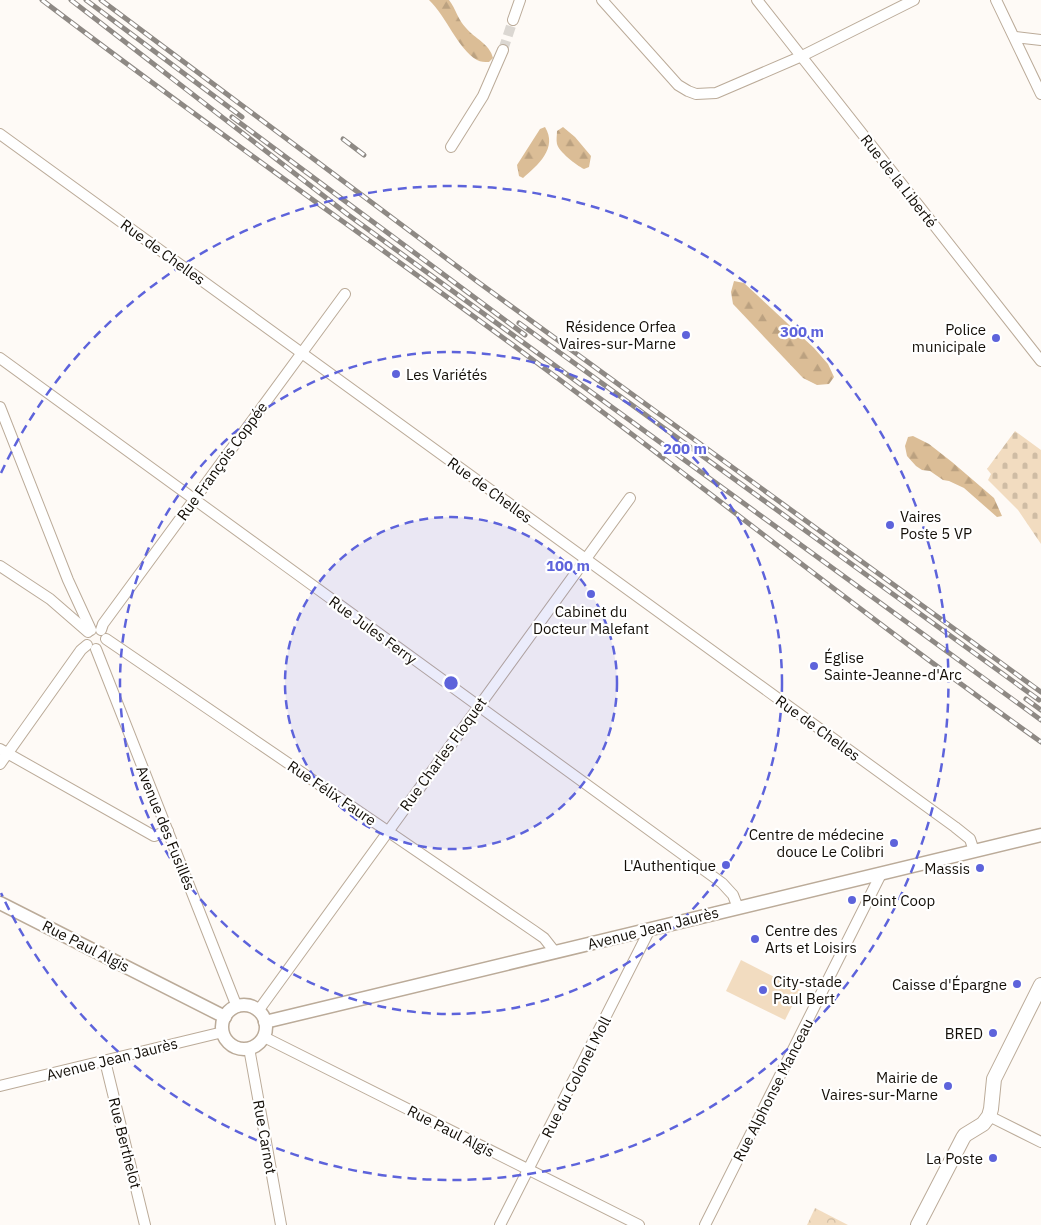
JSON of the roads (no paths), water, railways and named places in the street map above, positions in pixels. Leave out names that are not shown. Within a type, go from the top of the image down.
[{"type":"main road","points":[[918,1225],[963,1138],[984,1124],[989,1116],[992,1109],[994,1079],[1041,985]]},
{"type":"street","points":[[513,20],[520,0]]},
{"type":"street","points":[[602,0],[671,79],[688,91],[696,94],[716,93],[802,56],[914,0]]},
{"type":"street","name":"Rue de la Liberté","points":[[757,0],[1041,361]]},
{"type":"street","points":[[996,0],[1041,94]]},
{"type":"street","points":[[1015,37],[1041,40]]},
{"type":"street","points":[[451,147],[483,96],[503,50]]},
{"type":"street","name":"Rue de Chelles","points":[[0,134],[955,827],[970,839],[974,851]]},
{"type":"street","name":"Rue François Coppée","points":[[91,647],[102,647],[96,633],[345,294]]},
{"type":"street","name":"Rue Jules Ferry","points":[[0,358],[722,884],[733,895],[738,908]]},
{"type":"street","points":[[0,407],[71,587],[96,633],[85,638],[91,647],[81,650],[4,751],[0,764]]},
{"type":"street","name":"Rue Charles Floquet","points":[[258,1010],[630,498]]},
{"type":"street","name":"Rue Félix Faure","points":[[0,566],[534,931],[544,938],[555,952]]},
{"type":"street","name":"Avenue des Fusillés","points":[[91,647],[168,832],[237,1007]]},
{"type":"street","points":[[4,751],[154,836],[168,832]]},
{"type":"street","name":"Avenue Jean Jaurès","points":[[265,1022],[1041,835]]},
{"type":"street","name":"Rue Alphonse Manceau","points":[[705,1225],[881,874]]},
{"type":"street","name":"Rue Paul Algis","points":[[0,903],[225,1017]]},
{"type":"street","name":"Rue du Colonel Moll","points":[[500,1225],[650,930]]},
{"type":"street","points":[[248,1006],[258,1010],[265,1022],[264,1037],[258,1044],[249,1048],[243,1049],[233,1046],[223,1032],[225,1017],[237,1007],[248,1006]]},
{"type":"street","name":"Avenue Jean Jaurès","points":[[0,1086],[223,1032]]},
{"type":"street","name":"Rue Paul Algis","points":[[264,1037],[639,1225]]},
{"type":"street","name":"Rue Carnot","points":[[249,1048],[281,1225]]},
{"type":"street","name":"Rue Berthelot","points":[[105,1061],[145,1225]]},
{"type":"street","points":[[989,1116],[1041,1142]]},
{"type":"tunnel","points":[[503,50],[513,20]]},
{"type":"railway","points":[[42,0],[521,351],[910,646],[1041,742]]},
{"type":"railway","points":[[71,0],[347,214],[1041,720]]},
{"type":"railway","points":[[86,0],[242,117]]},
{"type":"railway","points":[[101,0],[478,282],[1041,692]]},
{"type":"railway","points":[[232,117],[525,335]]},
{"type":"railway","points":[[343,139],[364,155]]},
{"type":"railway","points":[[519,323],[1039,700]]},
{"type":"railway","points":[[1026,699],[1041,710]]},
{"type":"place","name":"Résidence Orfea Vaires-sur-Marne","points":[[686,335]]},
{"type":"place","name":"Police municipale","points":[[996,338]]},
{"type":"place","name":"Les Variétés","points":[[396,374]]},
{"type":"place","name":"Vaires Poste 5 VP","points":[[890,525]]},
{"type":"place","name":"Cabinet du Docteur Malefant","points":[[591,594]]},
{"type":"place","name":"Église Sainte-Jeanne-d'Arc","points":[[814,666]]},
{"type":"place","name":"Centre de médecine douce Le Colibri","points":[[894,843]]},
{"type":"place","name":"L'Authentique","points":[[726,865]]},
{"type":"place","name":"Massis","points":[[980,868]]},
{"type":"place","name":"Point Coop","points":[[852,900]]},
{"type":"place","name":"Centre des Arts et Loisirs","points":[[755,939]]},
{"type":"place","name":"Caisse d'Épargne","points":[[1017,984]]},
{"type":"place","name":"City-stade Paul Bert","points":[[763,990]]},
{"type":"place","name":"BRED","points":[[993,1033]]},
{"type":"place","name":"Mairie de Vaires-sur-Marne","points":[[948,1086]]},
{"type":"place","name":"La Poste","points":[[993,1158]]}]
